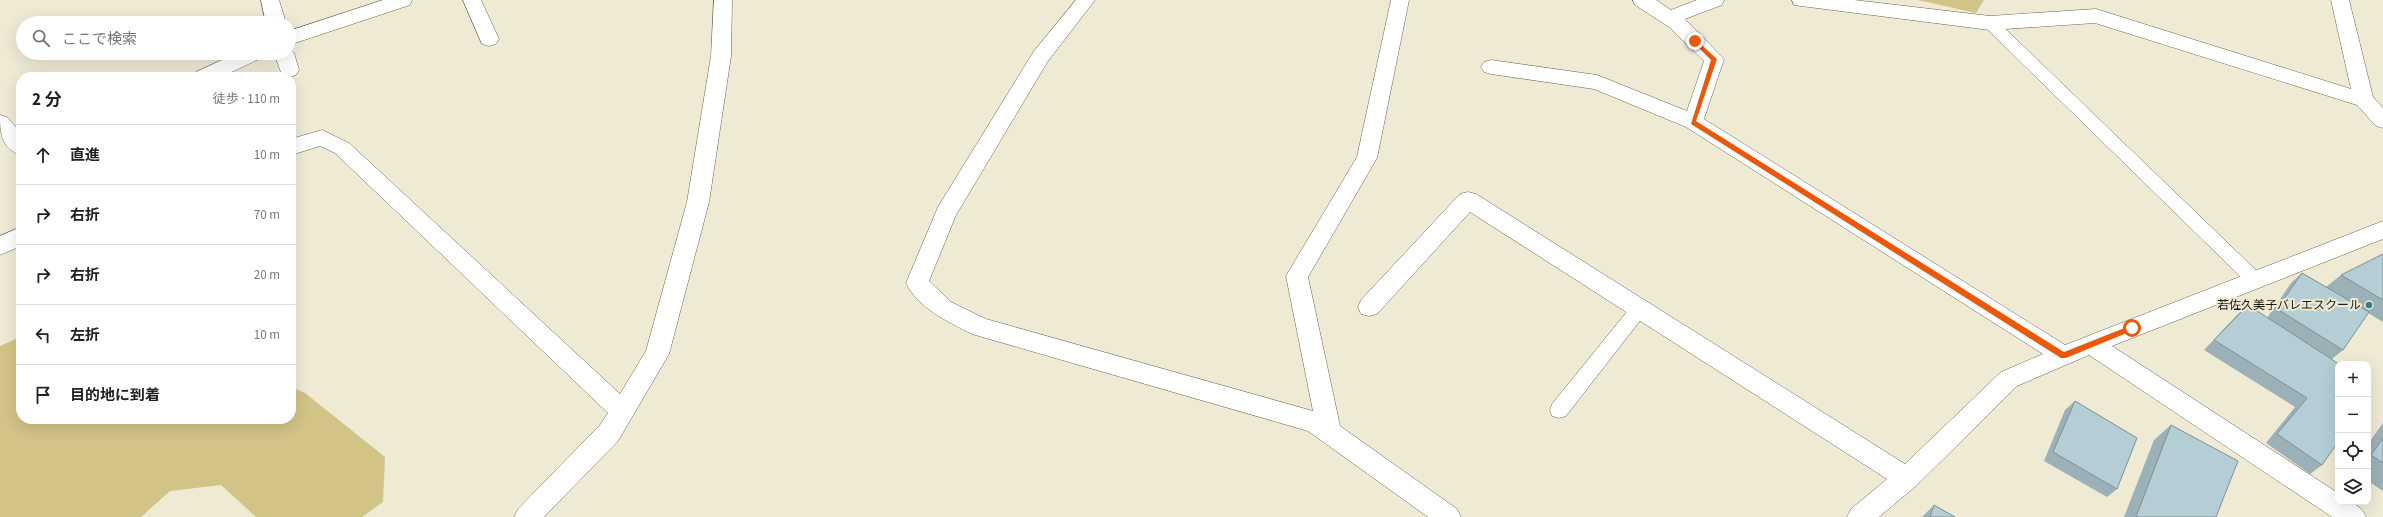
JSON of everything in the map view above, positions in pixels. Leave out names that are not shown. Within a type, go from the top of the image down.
[{"type":"street","points":[[270,0],[274,16]]},
{"type":"street","points":[[296,36],[403,0]]},
{"type":"street","points":[[472,0],[489,39]]},
{"type":"street","points":[[526,517],[609,433],[657,354],[698,202],[721,56],[723,0]]},
{"type":"street","points":[[1086,0],[1041,56],[946,213],[918,283],[943,309],[980,327],[1315,422],[1378,465],[1448,517]]},
{"type":"street","points":[[1329,432],[1297,276],[1368,158],[1400,0]]},
{"type":"street","points":[[1642,0],[1670,18],[1714,59],[1693,122]]},
{"type":"street","points":[[1670,18],[1715,0]]},
{"type":"street","points":[[1801,0],[1990,23],[2096,16],[2364,100]]},
{"type":"street","points":[[2340,0],[2364,100],[2383,121]]},
{"type":"street","points":[[214,72],[239,60]]},
{"type":"street","points":[[1491,67],[1598,82],[1693,122],[2063,356]]},
{"type":"street","points":[[0,122],[16,140]]},
{"type":"street","points":[[296,146],[322,138],[342,148],[622,411]]},
{"type":"street","points":[[1369,307],[1468,200],[1907,478]]},
{"type":"street","points":[[1860,517],[1907,478],[2009,379],[2091,344],[2383,230]]},
{"type":"street","points":[[0,246],[16,238]]},
{"type":"street","points":[[2091,344],[2353,517]]},
{"type":"lane","points":[[1990,23],[2255,280]]},
{"type":"lane","points":[[1559,410],[1640,308]]},
{"type":"shaded area","points":[[1918,0],[1984,0],[1976,13]]},
{"type":"shaded area","points":[[16,339],[16,424],[296,424],[296,389],[305,393],[385,457],[383,502],[362,517],[256,517],[221,485],[170,491],[141,517],[0,517],[0,346]]},
{"type":"building","points":[[2383,254],[2383,300],[2341,275]]},
{"type":"building","points":[[2302,273],[2369,312],[2343,350],[2277,309]]},
{"type":"building","points":[[2248,305],[2335,361],[2335,446],[2322,465],[2277,434],[2307,398],[2214,340]]},
{"type":"building","points":[[2075,401],[2137,438],[2117,489],[2053,452]]},
{"type":"building","points":[[2171,425],[2238,461],[2216,517],[2136,517]]},
{"type":"building","points":[[2383,438],[2383,463],[2371,455]]},
{"type":"building","points":[[1934,505],[1955,517],[1930,517]]},
{"type":"place","name":"若佐久美子バレエスクール","points":[[2369,305]]},
{"type":"route","points":[[1695,41],[1714,59],[1693,122],[2063,356],[2132,328]]}]
